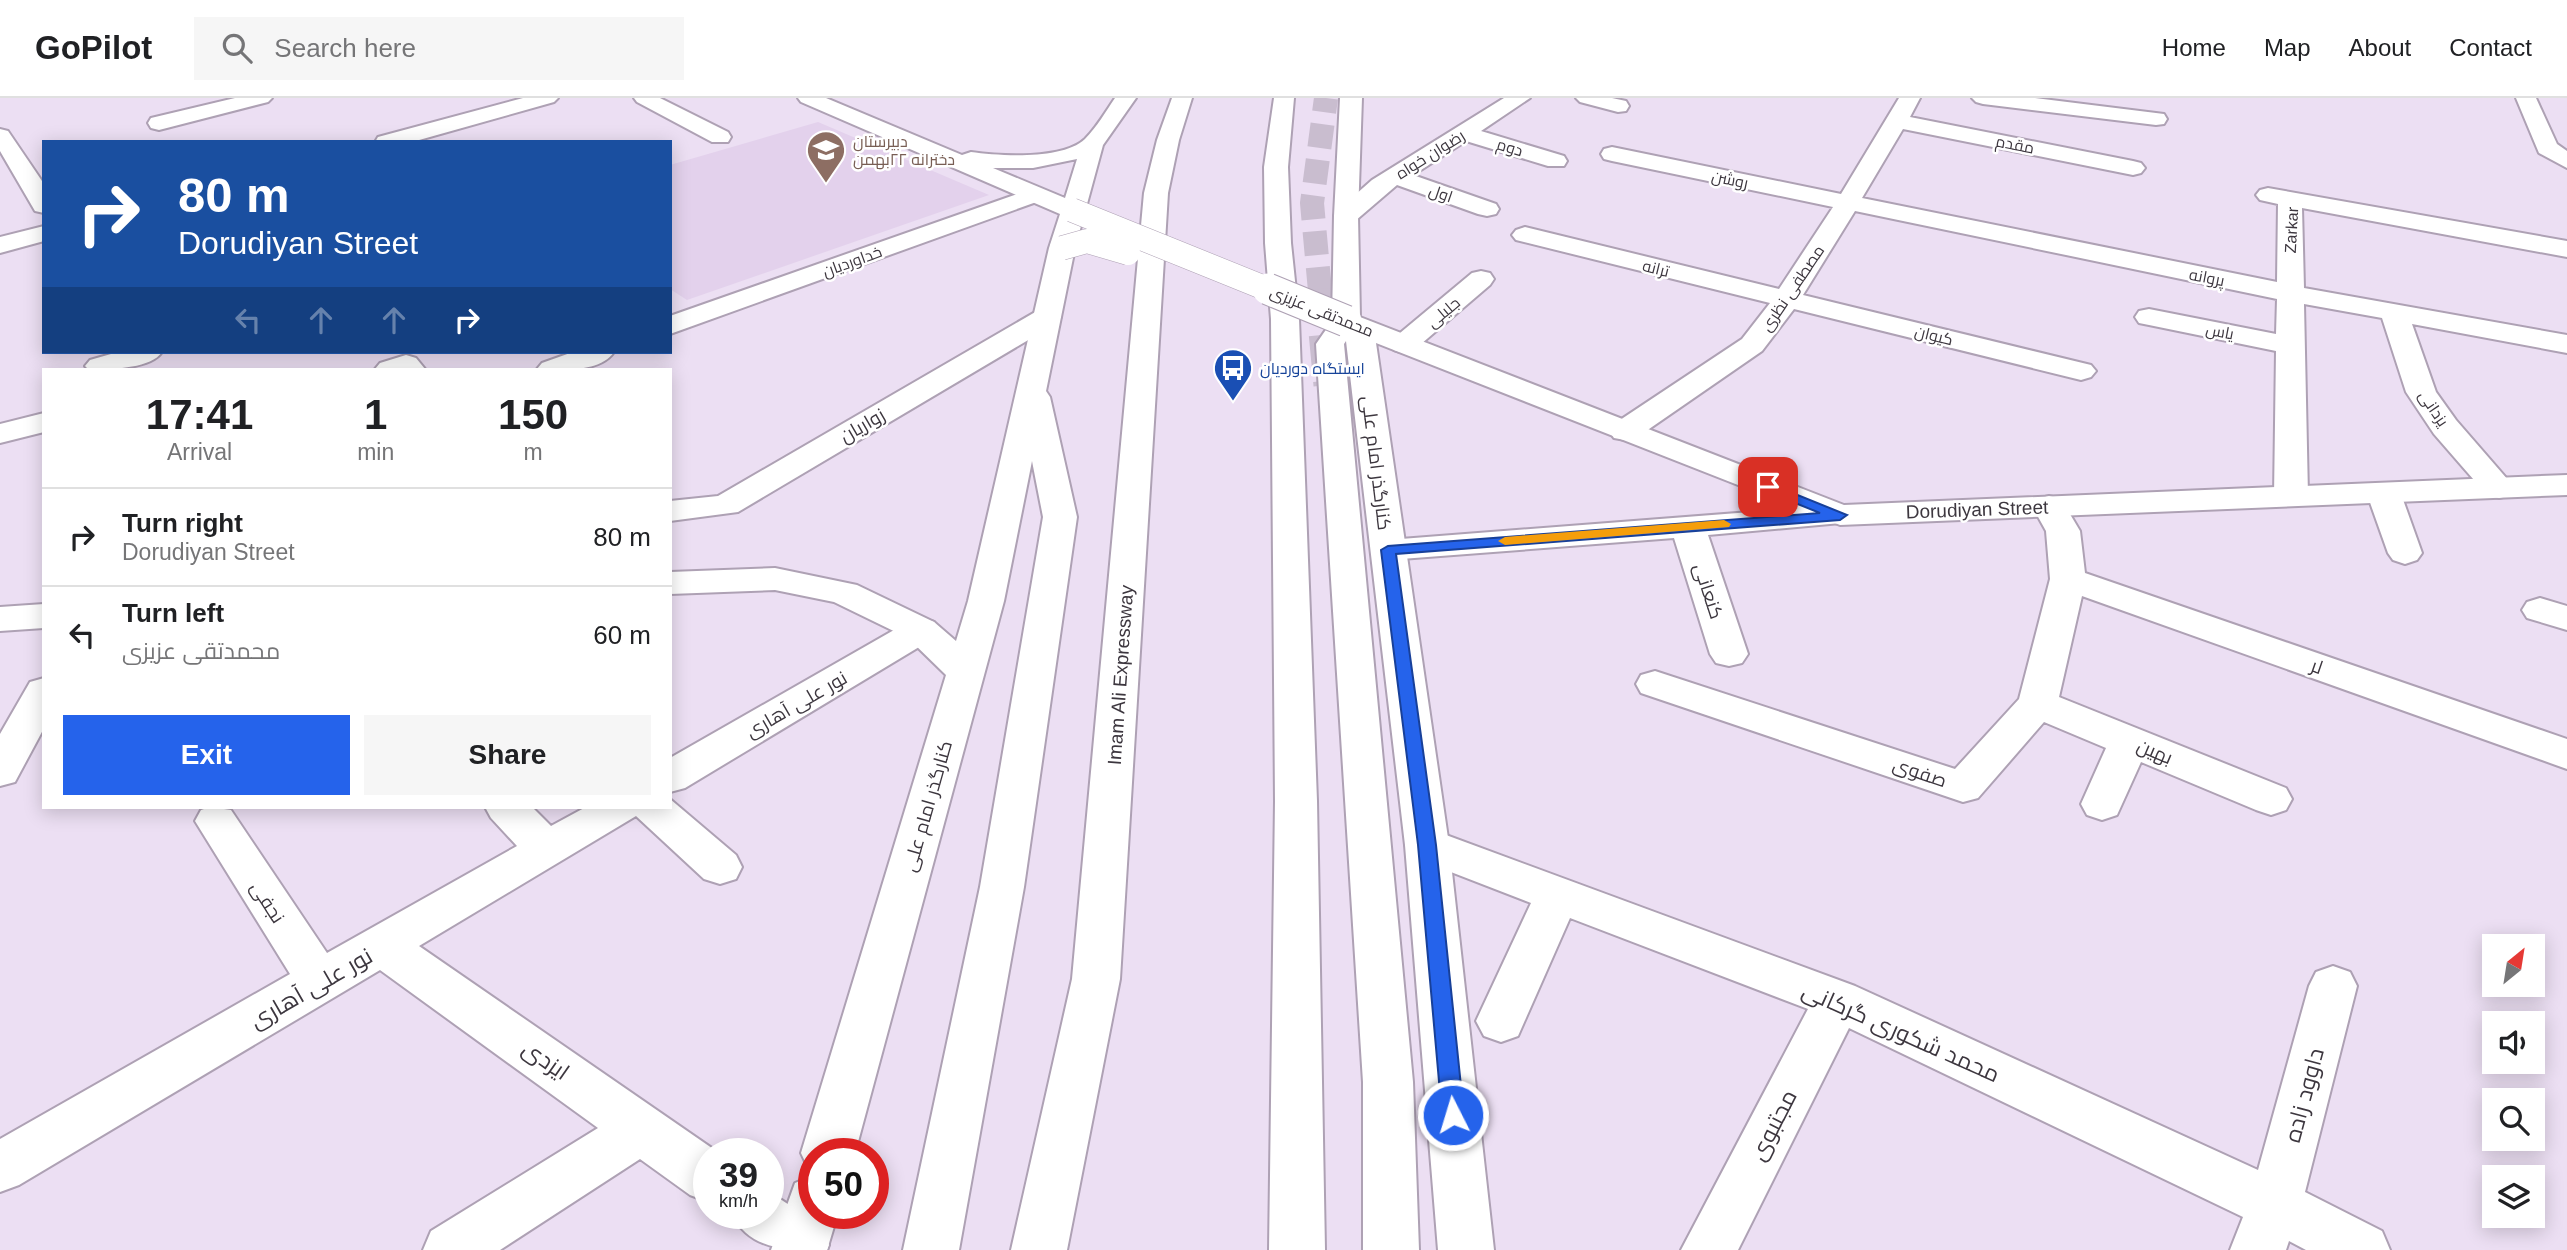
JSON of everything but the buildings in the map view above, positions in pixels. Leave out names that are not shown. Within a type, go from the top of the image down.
[{"type":"main road","points":[[172,140],[152,115],[261,98]]},
{"type":"main road","points":[[391,140],[456,116],[547,98]]},
{"type":"main road","points":[[644,98],[720,136]]},
{"type":"main road","name":"محمدتقی عزیزی","points":[[808,98],[1034,195],[1222,271],[1840,515]]},
{"type":"main road","name":"کنارگذر امام علی","points":[[832,1138],[986,601],[1046,317],[1072,210],[1092,145],[1126,98]]},
{"type":"main road","name":"Imam Ali Expressway","points":[[1039,1250],[1096,979],[1156,193],[1168,140],[1182,98]]},
{"type":"main road","points":[[1284,98],[1276,167],[1278,243],[1285,319],[1295,774],[1297,1250]]},
{"type":"main road","name":"کنارگذر امام علی","points":[[1351,98],[1346,216],[1346,321],[1362,344],[1427,845],[1466,1250]]},
{"type":"main road","name":"رضوان خواه","points":[[1346,216],[1380,185],[1519,98]]},
{"type":"main road","points":[[1587,98],[1618,106]]},
{"type":"main road","name":"مصطفی نظری","points":[[1625,431],[1752,345],[1787,300],[1910,98]]},
{"type":"main road","points":[[1983,98],[2156,119]]},
{"type":"main road","points":[[2526,98],[2547,148],[2567,161]]},
{"type":"main road","points":[[456,116],[474,140]]},
{"type":"main road","name":"مقدم","points":[[1897,121],[2133,168]]},
{"type":"main road","name":"دوم","points":[[1463,133],[1556,160]]},
{"type":"main road","points":[[1,136],[10,163],[42,203]]},
{"type":"main road","points":[[933,152],[976,159],[1021,162],[1067,156],[1092,145]]},
{"type":"main road","name":"روشن","points":[[1612,154],[1847,204]]},
{"type":"main road","name":"اول","points":[[1394,176],[1487,209]]},
{"type":"main road","name":"خداوردیان","points":[[672,326],[1034,195]]},
{"type":"main road","name":"Zarkar","points":[[2291,496],[2289,293],[2279,198],[2567,248]]},
{"type":"main road","name":"پروانه","points":[[1847,204],[2289,293],[2567,344]]},
{"type":"main road","points":[[0,245],[42,234]]},
{"type":"main road","name":"ترانه","points":[[1525,236],[1787,300]]},
{"type":"main road","points":[[1062,248],[1085,241],[1100,242],[1170,270],[1222,271]]},
{"type":"main road","name":"جلیلی","points":[[1404,344],[1481,279]]},
{"type":"main road","name":"کیوان","points":[[1787,300],[2081,371]]},
{"type":"main road","name":"یزدانی","points":[[2395,313],[2421,392],[2445,427],[2499,488]]},
{"type":"main road","name":"زواریان","points":[[672,511],[726,505],[1046,317]]},
{"type":"main road","name":"یاس","points":[[2149,317],[2291,345]]},
{"type":"main road","points":[[1346,321],[1330,344],[1388,1082],[1391,1250]]},
{"type":"main road","points":[[98,362],[138,354]]},
{"type":"main road","points":[[393,368],[406,364],[410,368]]},
{"type":"main road","points":[[931,1250],[1002,887],[1060,517],[1032,385]]},
{"type":"main road","points":[[0,434],[42,423]]},
{"type":"main road","name":"Dorudiyan Street","points":[[1388,550],[1840,515],[2567,485]]},
{"type":"main road","points":[[2384,494],[2405,552]]},
{"type":"main road","name":"صفوی","points":[[1655,684],[1963,787],[2038,704],[2068,579],[2063,531],[2049,506]]},
{"type":"main road","name":"کنعانی","points":[[1688,527],[1729,654]]},
{"type":"main road","points":[[672,583],[775,579],[844,593],[922,630],[966,672]]},
{"type":"main road","name":"لر","points":[[2068,579],[2567,754]]},
{"type":"main road","points":[[0,619],[42,616]]},
{"type":"main road","name":"نور علی آهاری","points":[[672,776],[922,630]]},
{"type":"main road","points":[[0,771],[42,695]]},
{"type":"main road","name":"بهین","points":[[2038,704],[2271,799]]},
{"type":"main road","points":[[2102,804],[2130,740]]},
{"type":"main road","points":[[508,809],[548,850]]},
{"type":"main road","name":"نور علی آهاری","points":[[0,1167],[617,809]]},
{"type":"main road","points":[[654,809],[720,867]]},
{"type":"main road","name":"نجفی","points":[[216,821],[321,983]]},
{"type":"main road","name":"محمد شکوری گرکانی","points":[[1427,845],[1838,1000],[2266,1227],[2362,1250]]},
{"type":"main road","points":[[1501,1021],[1558,893]]},
{"type":"main road","name":"ایزدی","points":[[383,946],[693,1165]]},
{"type":"main road","name":"داوود زاده","points":[[2266,1227],[2333,986]]},
{"type":"main road","name":"مجتبوی","points":[[1709,1250],[1838,1000]]},
{"type":"main road","points":[[451,1250],[643,1128]]},
{"type":"main road","points":[[784,1227],[802,1237]]},
{"type":"shaded area","name":"دبیرستان دخترانه ۲۲بهمن","points":[[818,122],[989,195],[687,300],[672,290],[672,164]]},
{"type":"tunnel","points":[[1320,291],[1312,203],[1326,98]]},
{"type":"tunnel","points":[[1320,289],[1329,385]]},
{"type":"slow traffic","points":[[1505,541],[1724,524]]},
{"type":"place","name":"دبیرستان دخترانه ۲۲بهمن","points":[[826,184]]},
{"type":"place","name":"ایستگاه دوردیان","points":[[1233,402]]},
{"type":"route","points":[[1453,1115],[1427,845],[1388,550],[1840,515],[1768,487]]}]
